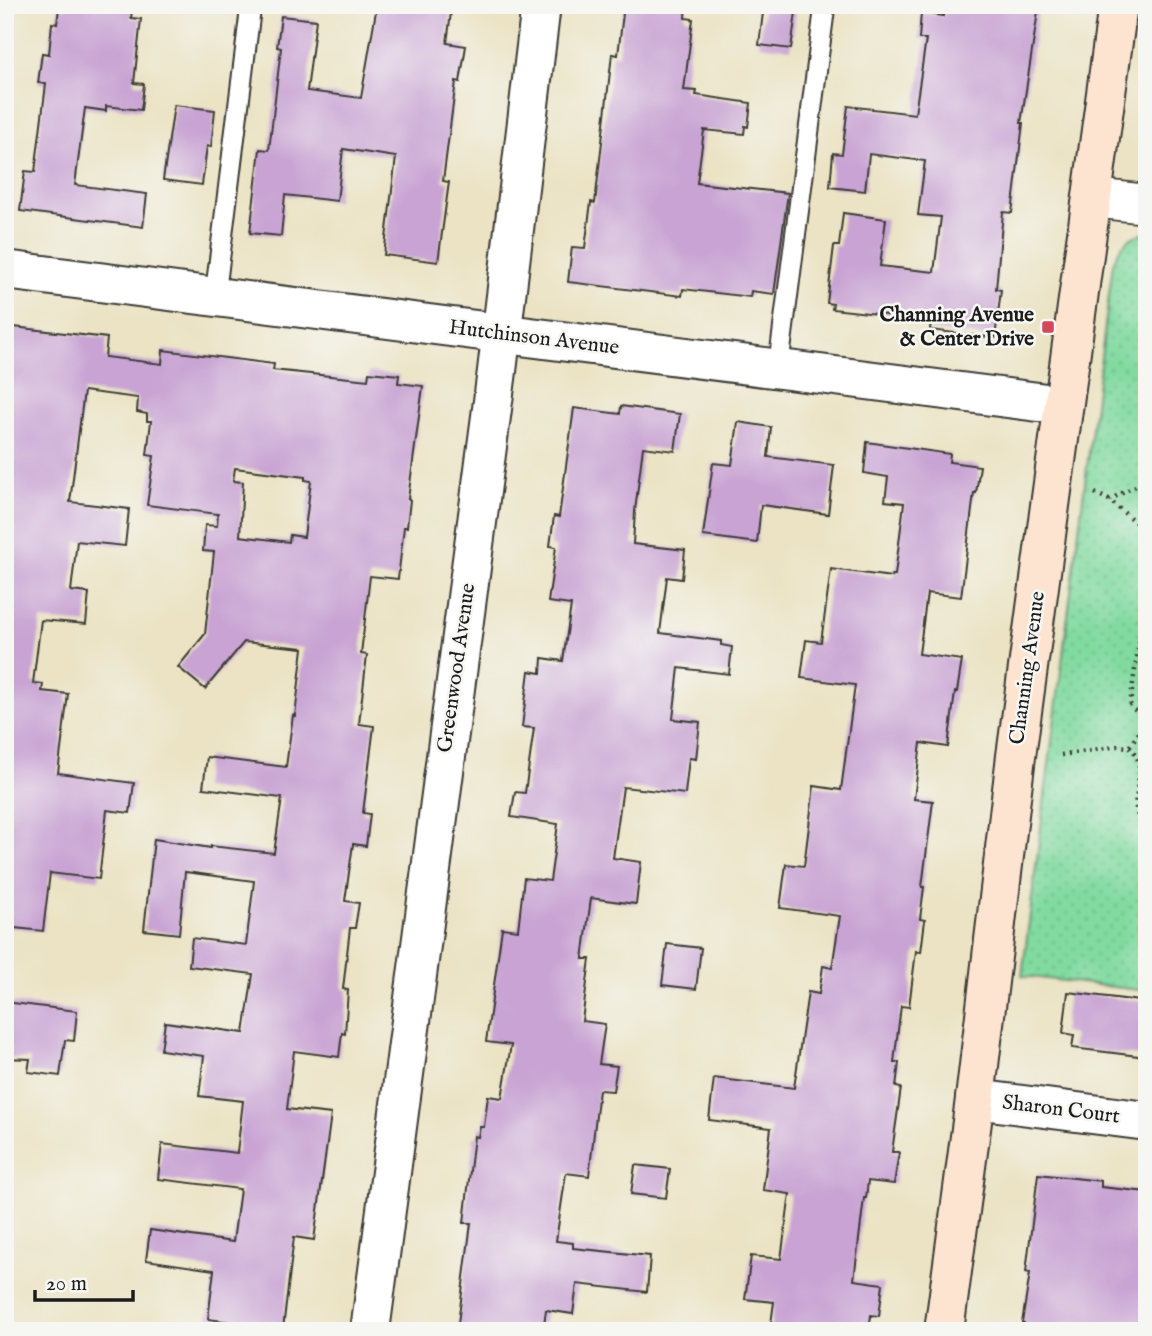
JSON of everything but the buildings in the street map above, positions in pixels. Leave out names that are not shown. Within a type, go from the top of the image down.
[{"type":"street","name":"Greenwood Avenue","points":[[370,1331],[541,5]]},
{"type":"street","name":"Channing Avenue","points":[[944,1331],[1062,405],[1075,330],[1118,5]]},
{"type":"street","points":[[1093,198],[1147,204]]},
{"type":"street","name":"Hutchinson Avenue","points":[[5,271],[1062,405]]},
{"type":"street","name":"Sharon Court","points":[[975,1099],[1147,1121]]},
{"type":"lane","points":[[215,296],[251,5]]},
{"type":"lane","points":[[778,370],[825,5]]},
{"type":"path","points":[[1109,500],[1147,480]]},
{"type":"path","points":[[1095,493],[1109,500],[1147,532]]},
{"type":"path","points":[[1129,747],[1146,725],[1130,704],[1147,586]]},
{"type":"path","points":[[1060,755],[1118,746],[1129,747],[1134,751],[1140,778],[1136,807],[1147,835]]},
{"type":"green space","points":[[1147,233],[1147,991],[1022,976],[1113,263],[1126,242]]},
{"type":"place","name":"Channing Avenue & Center Drive","points":[[1048,327]]}]
